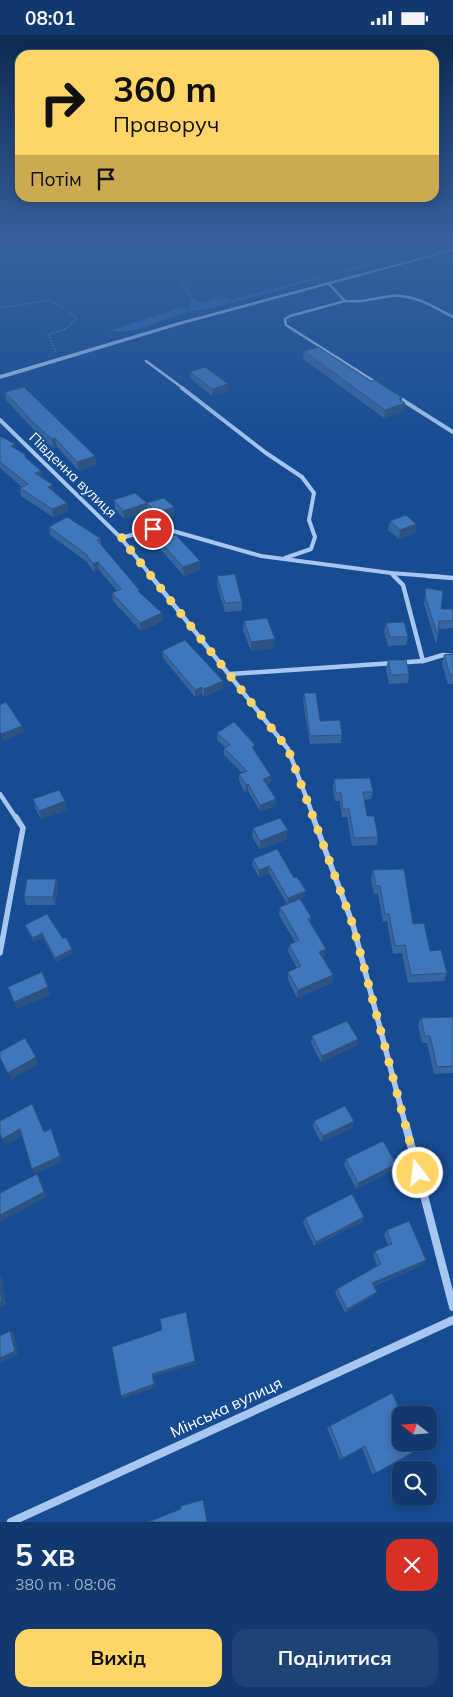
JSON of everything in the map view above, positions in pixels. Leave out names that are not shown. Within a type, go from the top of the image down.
[{"type":"street","points":[[0,377],[224,311]]},
{"type":"street","points":[[307,311],[285,319],[286,325],[383,387]]},
{"type":"street","points":[[146,361],[236,428],[266,453],[302,477],[314,493],[309,520],[315,537],[310,549],[284,559]]},
{"type":"street","points":[[391,392],[453,432]]},
{"type":"street","name":"Південна вулиця","points":[[0,420],[121,538],[288,749],[353,925],[453,1307]]},
{"type":"street","points":[[121,538],[153,529],[173,531],[261,556],[390,573],[453,578]]},
{"type":"street","points":[[390,573],[403,585],[423,661]]},
{"type":"street","points":[[230,674],[423,661],[443,655],[453,656]]},
{"type":"street","points":[[0,794],[23,829],[0,953]]},
{"type":"street","name":"Мінська вулиця","points":[[11,1522],[453,1320]]},
{"type":"path","points":[[60,359],[48,335],[67,328],[77,318],[67,311]]},
{"type":"shaded area","points":[[169,311],[192,311],[136,330],[120,332],[110,330]]},
{"type":"building","points":[[318,347],[371,381],[375,380],[402,398],[399,399],[405,403],[385,410],[304,351]]},
{"type":"building","points":[[205,367],[228,384],[212,389],[190,372]]},
{"type":"building","points":[[24,387],[95,456],[77,462],[55,438],[52,439],[33,422],[5,392]]},
{"type":"building","points":[[0,436],[15,444],[11,446],[26,455],[24,456],[41,471],[35,473],[53,485],[48,487],[67,503],[52,509],[20,488],[28,484],[0,462]]},
{"type":"building","points":[[135,493],[147,503],[123,511],[114,500]]},
{"type":"building","points":[[164,498],[174,507],[156,513],[147,503]]},
{"type":"building","points":[[406,515],[416,524],[400,530],[390,521]]},
{"type":"building","points":[[67,517],[100,538],[97,540],[140,591],[138,591],[162,613],[140,623],[112,593],[121,589],[98,562],[93,564],[86,554],[49,527]]},
{"type":"building","points":[[176,535],[200,561],[183,567],[160,541]]},
{"type":"building","points":[[235,574],[242,602],[225,603],[217,576]]},
{"type":"building","points":[[426,588],[443,591],[441,609],[453,609],[453,621],[439,621],[438,637],[425,596]]},
{"type":"building","points":[[267,618],[275,639],[251,642],[244,621]]},
{"type":"building","points":[[404,622],[408,637],[390,637],[386,623]]},
{"type":"building","points":[[185,640],[223,681],[204,689],[202,687],[195,690],[162,651]]},
{"type":"building","points":[[453,654],[453,675],[450,675],[444,655]]},
{"type":"building","points":[[388,660],[406,660],[409,674],[391,675]]},
{"type":"building","points":[[304,693],[316,693],[320,721],[340,720],[342,735],[310,736]]},
{"type":"building","points":[[6,702],[22,726],[1,734],[0,705]]},
{"type":"building","points":[[234,722],[255,745],[252,747],[271,776],[263,779],[276,799],[260,805],[248,784],[246,785],[239,774],[247,771],[224,748],[230,745],[217,733]]},
{"type":"building","points":[[370,778],[373,792],[363,792],[367,816],[374,816],[378,837],[354,838],[349,809],[343,809],[341,793],[336,793],[334,779]]},
{"type":"building","points":[[59,790],[65,801],[39,811],[33,799]]},
{"type":"building","points":[[280,818],[288,830],[260,841],[253,828]]},
{"type":"building","points":[[277,849],[294,878],[297,877],[306,891],[288,898],[269,866],[259,870],[253,859]]},
{"type":"building","points":[[404,869],[413,924],[424,923],[430,951],[441,950],[447,973],[411,975],[405,945],[395,946],[389,914],[385,914],[380,886],[376,886],[373,870]]},
{"type":"building","points":[[27,879],[56,879],[53,897],[24,897]]},
{"type":"building","points":[[300,899],[311,917],[308,919],[326,949],[319,952],[333,975],[298,990],[288,972],[301,966],[289,945],[299,940],[280,907]]},
{"type":"building","points":[[47,914],[63,939],[66,937],[72,949],[55,958],[42,933],[33,938],[25,925]]},
{"type":"building","points":[[42,972],[48,987],[14,1002],[8,987]]},
{"type":"building","points":[[453,1017],[453,1066],[437,1067],[430,1036],[425,1036],[421,1018]]},
{"type":"building","points":[[347,1021],[358,1039],[322,1056],[312,1036]]},
{"type":"building","points":[[25,1038],[36,1057],[8,1073],[0,1058],[0,1052]]},
{"type":"building","points":[[32,1104],[44,1132],[51,1129],[60,1156],[32,1169],[20,1129],[2,1139],[0,1121]]},
{"type":"building","points":[[345,1106],[354,1121],[323,1136],[314,1121]]},
{"type":"building","points":[[383,1141],[396,1164],[358,1183],[346,1159]]},
{"type":"building","points":[[37,1174],[44,1192],[0,1215],[0,1193]]},
{"type":"building","points":[[352,1194],[364,1217],[316,1242],[305,1218]]},
{"type":"building","points":[[409,1221],[426,1260],[372,1283],[377,1292],[347,1309],[337,1289],[381,1264],[375,1251],[392,1244],[387,1230]]},
{"type":"building","points":[[186,1312],[195,1361],[152,1374],[154,1384],[121,1396],[112,1347],[162,1330],[160,1319]]},
{"type":"building","points":[[10,1331],[15,1351],[0,1358],[0,1336]]},
{"type":"building","points":[[392,1393],[398,1406],[392,1406],[392,1451],[415,1451],[397,1461],[392,1461],[392,1464],[376,1473],[365,1446],[343,1458],[330,1426]]},
{"type":"building","points":[[203,1500],[207,1522],[148,1522],[181,1509],[181,1506]]},
{"type":"route","points":[[153,529],[121,538],[288,749],[353,925],[418,1173]]}]
